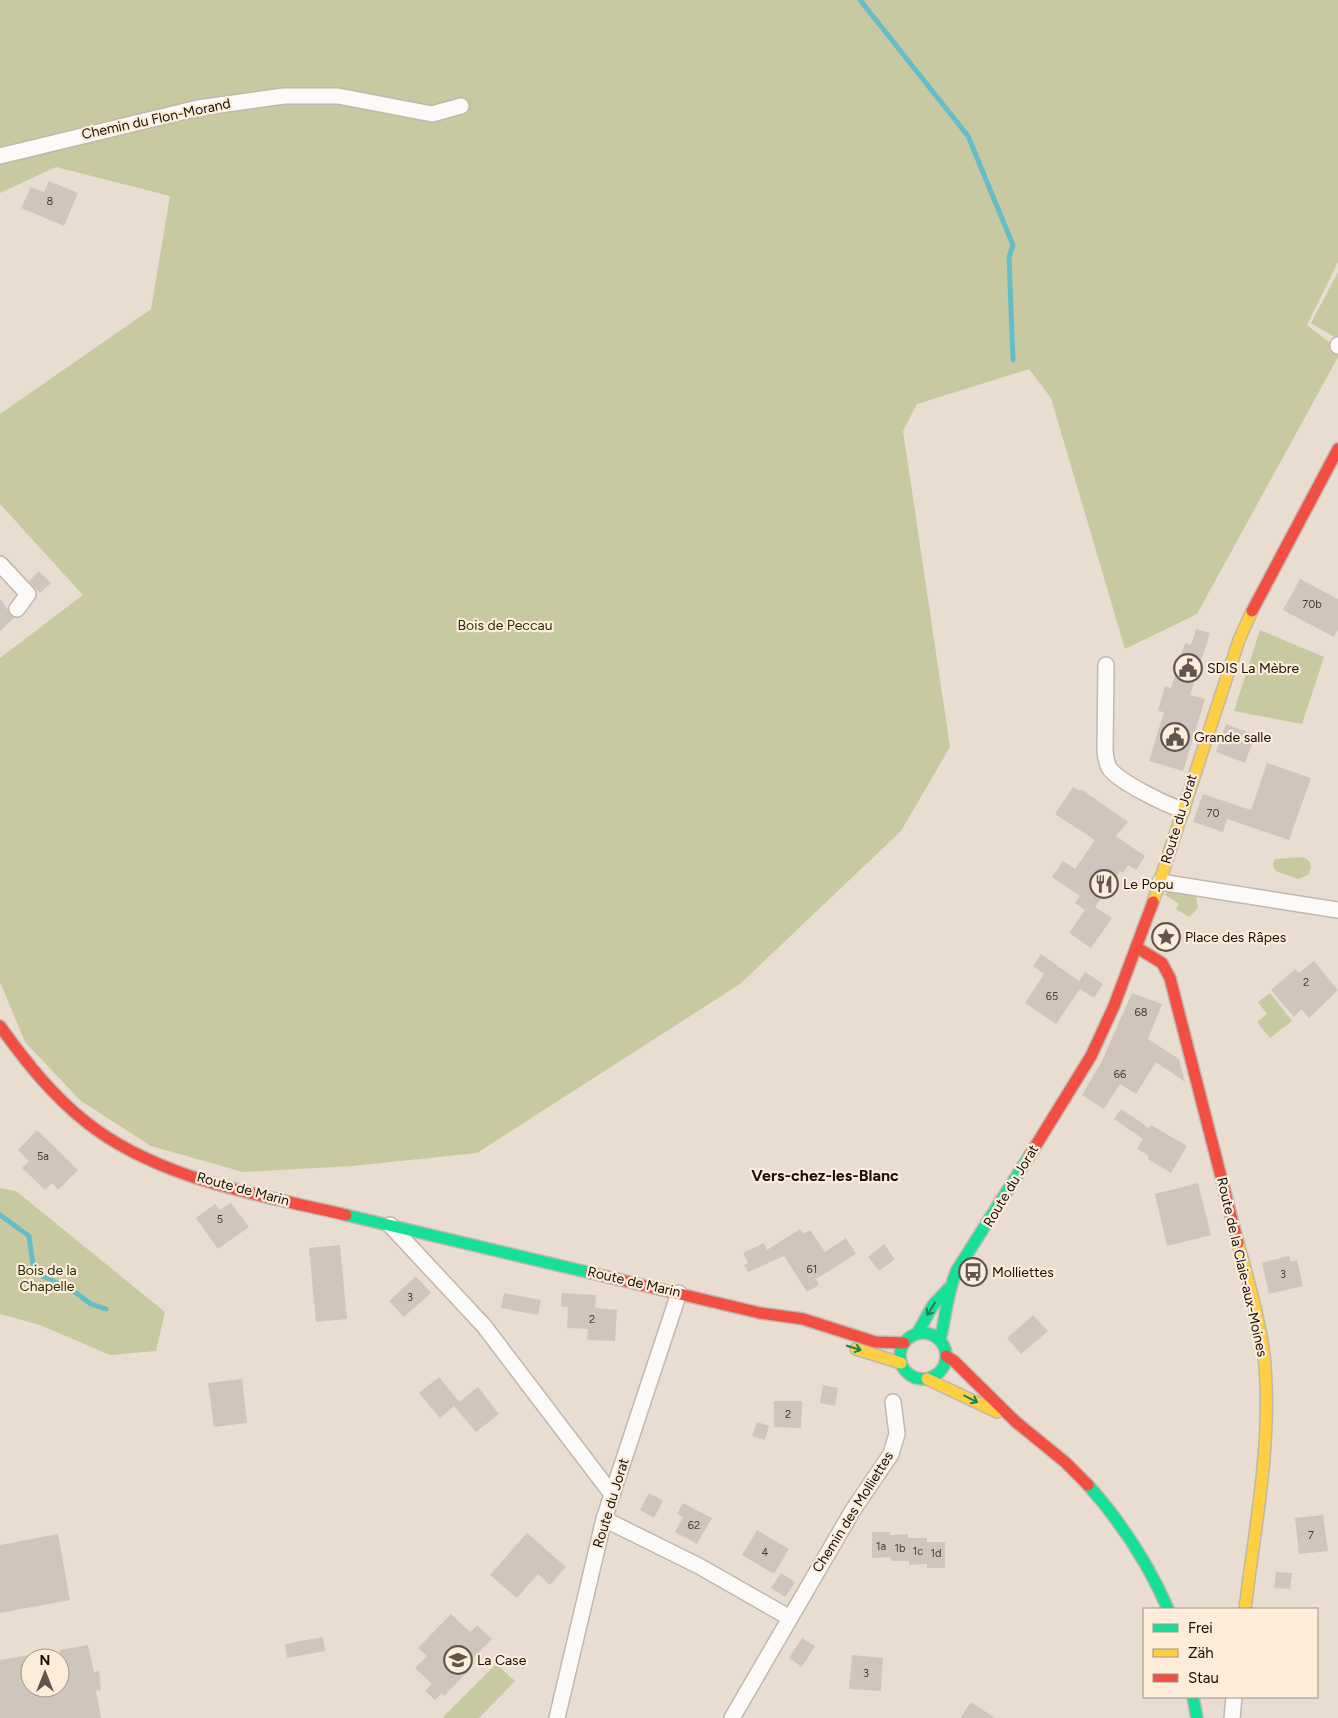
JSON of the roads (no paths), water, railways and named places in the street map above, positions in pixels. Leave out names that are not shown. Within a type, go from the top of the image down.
[{"type":"street","name":"Chemin du Flon-Morand","points":[[0,156],[198,108],[284,96],[338,96],[432,114],[461,106]]},
{"type":"street","name":"Route du Jorat","points":[[940,1340],[947,1311],[949,1288],[957,1270],[982,1234],[1091,1056],[1114,1006],[1160,882],[1182,810],[1247,622],[1338,449]]},
{"type":"street","points":[[0,564],[28,594],[17,609]]},
{"type":"street","points":[[1106,665],[1105,751],[1107,764],[1118,776],[1167,804],[1182,810]]},
{"type":"street","points":[[1160,882],[1338,910]]},
{"type":"street","name":"Route de la Claie-aux-Moines","points":[[1136,947],[1162,963],[1170,978],[1212,1136],[1259,1333],[1265,1369],[1266,1422],[1262,1474],[1245,1608]]},
{"type":"street","name":"Route de Marin","points":[[0,1026],[20,1055],[46,1085],[88,1123],[117,1142],[156,1162],[208,1182],[760,1313],[803,1319],[875,1342],[904,1343]]},
{"type":"street","points":[[390,1225],[484,1326],[611,1493]]},
{"type":"street","name":"Route du Jorat","points":[[917,1334],[933,1305],[949,1288]]},
{"type":"street","name":"Route du Jorat","points":[[557,1718],[611,1493],[679,1293]]},
{"type":"street","name":"Route de Marin","points":[[760,1313],[797,1330]]},
{"type":"street","points":[[1017,1423],[927,1379],[914,1377],[904,1369],[901,1363],[901,1349],[904,1343],[917,1334],[929,1334],[940,1340],[946,1356],[954,1361],[1017,1423],[1072,1468],[1098,1497],[1134,1546],[1167,1608]]},
{"type":"street","points":[[843,1345],[901,1363]]},
{"type":"street","points":[[927,1379],[940,1371],[946,1356]]},
{"type":"street","name":"Chemin des Molliettes","points":[[732,1718],[853,1510],[891,1454],[897,1434],[893,1402]]},
{"type":"street","points":[[604,1519],[699,1566],[790,1618]]},
{"type":"street","points":[[1194,1698],[1197,1718]]},
{"type":"street","points":[[1232,1718],[1234,1698]]},
{"type":"waterway","points":[[860,0],[968,136],[1013,245],[1009,257],[1013,360]]},
{"type":"waterway","points":[[0,1215],[29,1236],[33,1265],[43,1276],[75,1292],[91,1304],[106,1309]]},
{"type":"place","name":"SDIS La Mèbre","points":[[1188,668]]},
{"type":"place","name":"Grande salle","points":[[1175,737]]},
{"type":"place","name":"Le Popu","points":[[1104,884]]},
{"type":"place","name":"Place des Râpes","points":[[1166,937]]},
{"type":"place","name":"Molliettes","points":[[973,1272]]},
{"type":"place","name":"La Case","points":[[458,1660]]},
{"type":"district","name":"Vers-chez-les-Blanc","points":[[825,1175]]},
{"type":"park label","name":"Bois de Peccau","points":[[505,625]]},
{"type":"park label","name":"Bois de la Chapelle","points":[[47,1278]]}]
